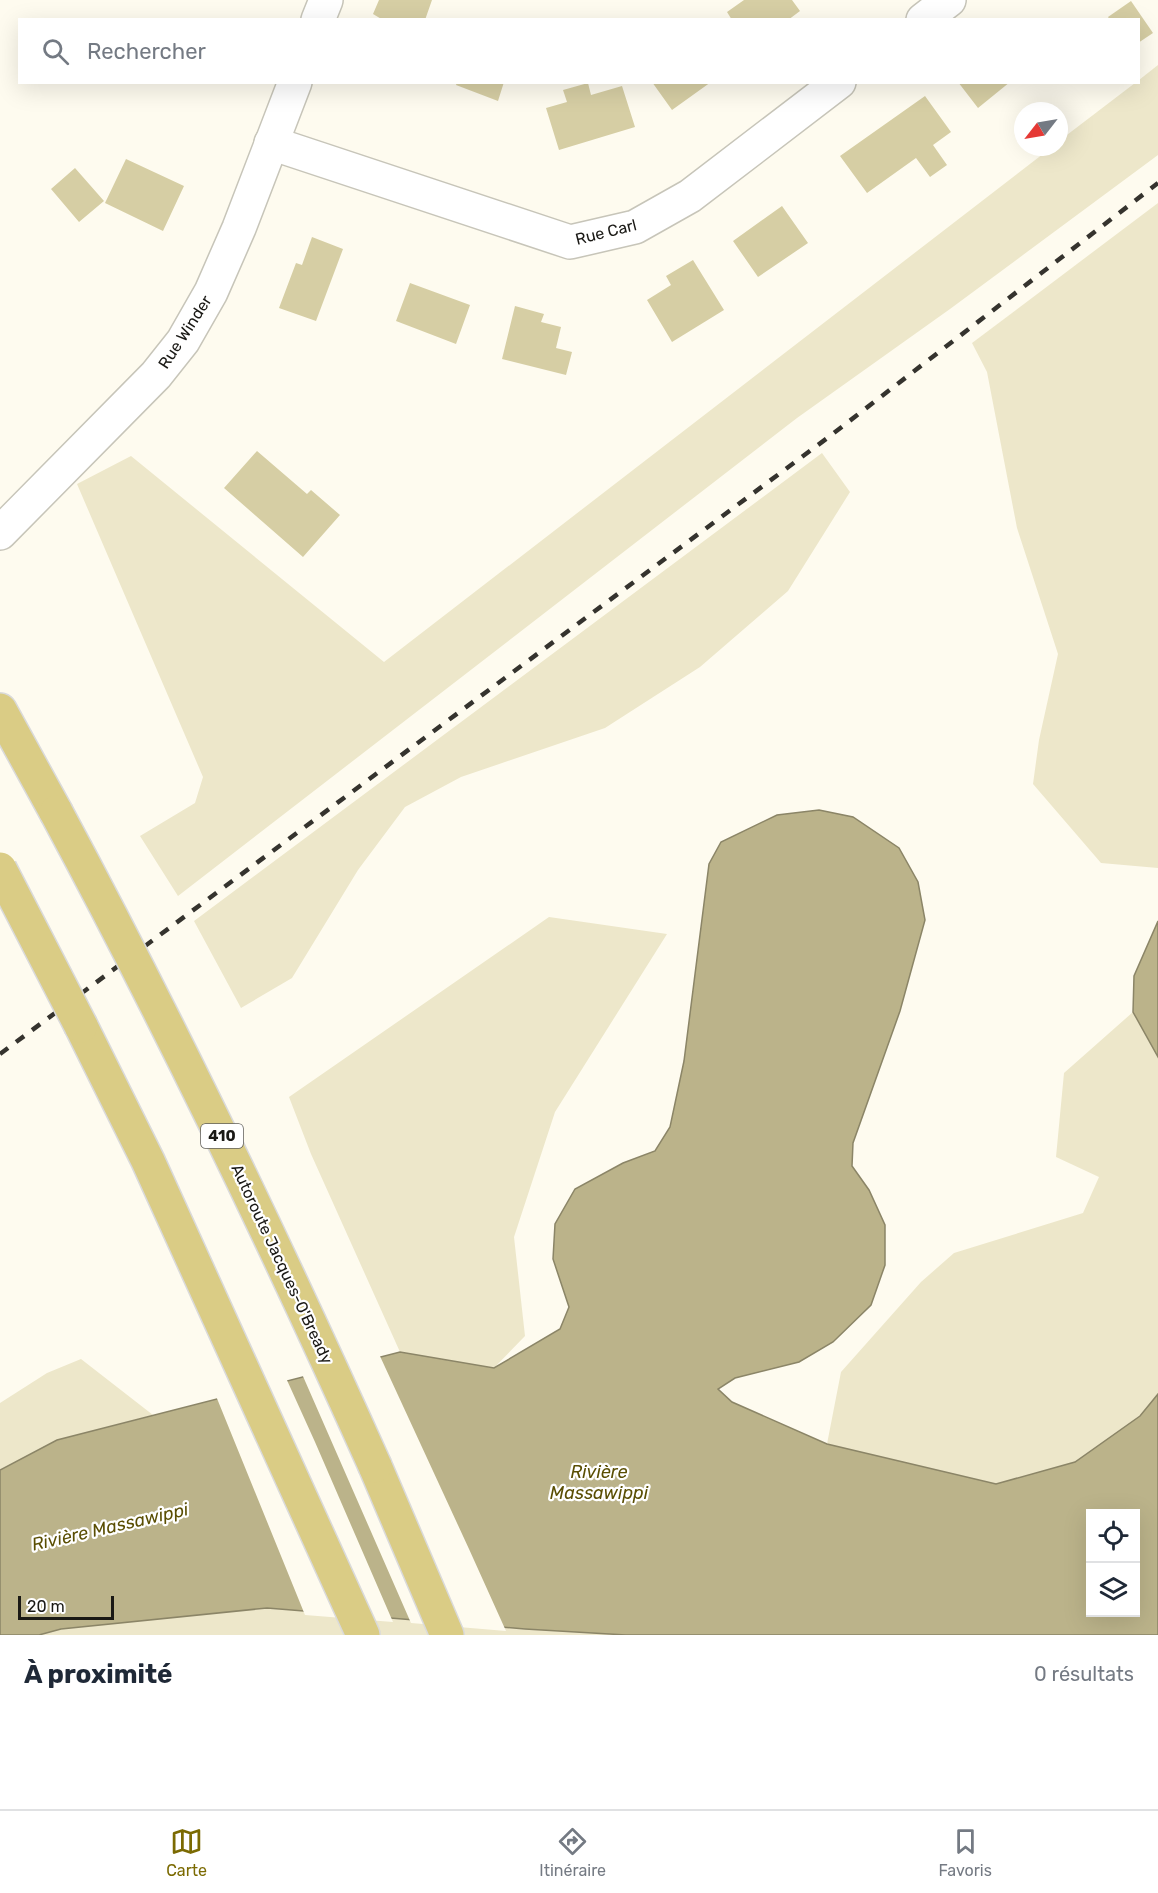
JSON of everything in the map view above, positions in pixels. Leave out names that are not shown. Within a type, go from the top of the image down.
[{"type":"highway","name":"Autoroute Jacques-O'Bready","points":[[0,710],[81,859],[219,1129],[347,1402],[447,1635]]},
{"type":"highway","points":[[0,869],[99,1060],[148,1161],[360,1631]]},
{"type":"street","points":[[319,18],[326,0]]},
{"type":"street","points":[[926,18],[949,0]]},
{"type":"street","name":"Rue Winder","points":[[0,533],[156,375],[183,341],[211,292],[239,228],[294,84]]},
{"type":"street","name":"Rue Carl","points":[[272,143],[570,242],[635,227],[690,196],[836,84]]},
{"type":"shaded area","points":[[1158,65],[1158,155],[950,309],[797,418],[178,896],[140,836],[195,803],[203,777],[77,484],[131,456],[384,662],[1040,156],[1068,156],[1068,134],[1134,84],[1140,84],[1140,79]]},
{"type":"shaded area","points":[[1158,203],[1158,868],[1101,863],[1033,784],[1039,740],[1058,654],[1017,528],[987,372],[972,343]]},
{"type":"shaded area","points":[[822,453],[850,492],[788,591],[700,667],[605,728],[461,777],[405,807],[358,870],[292,978],[241,1008],[194,921]]},
{"type":"shaded area","points":[[549,917],[667,934],[555,1112],[514,1237],[525,1336],[494,1368],[400,1352],[311,1154],[289,1097]]},
{"type":"shaded area","points":[[1133,1012],[1158,1057],[1158,1394],[1141,1416],[1075,1462],[996,1484],[827,1444],[841,1372],[921,1282],[954,1253],[1083,1213],[1099,1177],[1056,1157],[1064,1073]]},
{"type":"shaded area","points":[[81,1359],[153,1415],[57,1440],[0,1470],[0,1403],[47,1373]]},
{"type":"shaded area","points":[[267,1608],[626,1635],[39,1635],[61,1629]]},
{"type":"water","name":"Rivière Massawippi","points":[[819,810],[853,817],[899,848],[918,882],[925,920],[900,1011],[853,1143],[852,1166],[869,1190],[885,1225],[885,1265],[871,1305],[833,1342],[799,1362],[735,1378],[718,1389],[732,1402],[827,1444],[996,1484],[1075,1462],[1140,1416],[1158,1394],[1158,1635],[626,1635],[267,1608],[61,1629],[39,1635],[0,1635],[0,1470],[57,1440],[400,1352],[494,1368],[560,1329],[569,1307],[553,1259],[555,1224],[575,1189],[623,1163],[655,1151],[670,1127],[684,1061],[709,864],[721,842],[777,815]]},
{"type":"water","points":[[1158,921],[1158,1057],[1133,1012],[1134,976]]},
{"type":"pier","points":[[379,1354],[506,1631],[411,1623],[302,1374]]},
{"type":"pier","points":[[286,1378],[393,1622],[305,1615],[216,1396]]},
{"type":"building","points":[[379,0],[432,0],[426,18],[380,18],[373,14]]},
{"type":"building","points":[[744,0],[792,0],[800,11],[791,18],[731,18],[727,12]]},
{"type":"building","points":[[1131,1],[1153,33],[1140,42],[1140,18],[1108,17]]},
{"type":"building","points":[[456,84],[503,84],[498,101]]},
{"type":"building","points":[[588,84],[591,95],[622,86],[635,127],[559,150],[546,108],[567,102],[563,90]]},
{"type":"building","points":[[653,84],[708,84],[672,110]]},
{"type":"building","points":[[960,84],[1008,84],[978,108]]},
{"type":"building","points":[[925,96],[951,132],[933,145],[947,165],[930,177],[916,158],[867,193],[840,156]]},
{"type":"building","points":[[126,159],[184,186],[163,231],[105,203]]},
{"type":"building","points":[[75,168],[104,201],[79,222],[51,189]]},
{"type":"building","points":[[782,206],[808,243],[758,277],[733,241]]},
{"type":"building","points":[[312,237],[343,249],[316,321],[279,308],[296,263],[302,265]]},
{"type":"building","points":[[693,260],[724,310],[672,342],[647,300],[671,285],[666,276]]},
{"type":"building","points":[[410,283],[470,305],[456,344],[396,321]]},
{"type":"building","points":[[515,306],[544,314],[541,322],[561,327],[556,348],[572,352],[566,375],[502,359]]},
{"type":"building","points":[[257,451],[307,494],[311,490],[340,515],[303,557],[224,488]]},
{"type":"railway","points":[[0,1054],[830,436],[1158,183]]}]
